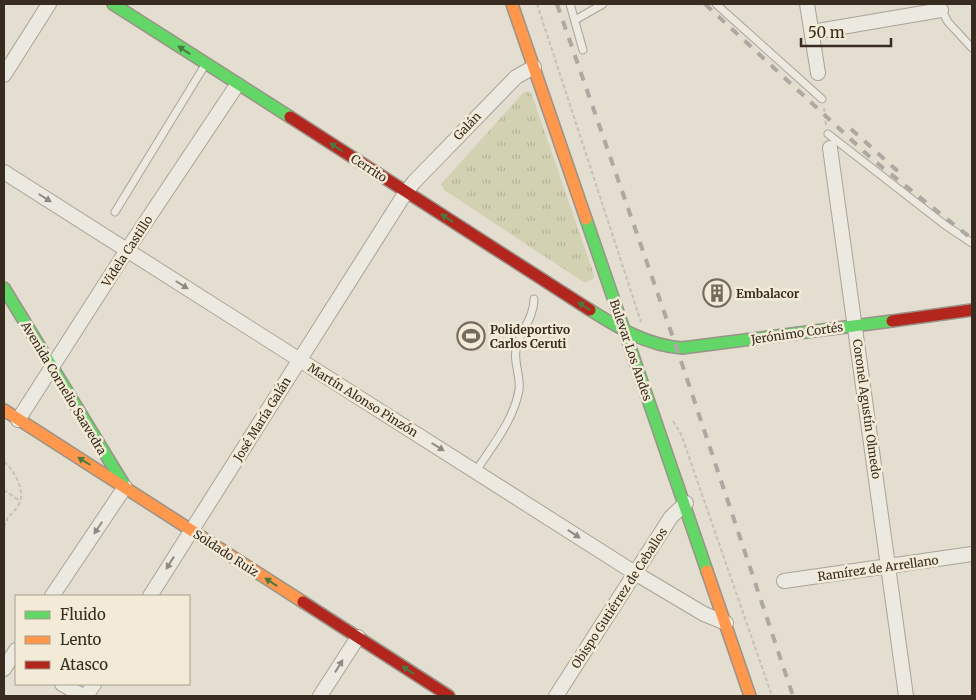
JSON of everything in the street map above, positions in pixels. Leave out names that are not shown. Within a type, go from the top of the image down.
[{"type":"main road","name":"Cerrito","points":[[114,4],[625,332]]},
{"type":"main road","name":"Bulevar Los Andes","points":[[512,4],[686,503],[750,696]]},
{"type":"main road","name":"Avenida Cornelio Saavedra","points":[[4,288],[52,370],[125,487]]},
{"type":"main road","name":"Jerónimo Cortés","points":[[625,332],[647,342],[678,349],[972,310]]},
{"type":"main road","name":"Soldado Ruiz","points":[[4,410],[449,696]]},
{"type":"street","points":[[4,75],[49,4]]},
{"type":"street","points":[[807,4],[818,73]]},
{"type":"street","points":[[812,32],[940,7]]},
{"type":"street","name":"Galán","points":[[406,192],[516,77],[534,67]]},
{"type":"street","name":"Videla Castillo","points":[[18,420],[52,370],[127,250],[238,85]]},
{"type":"street","name":"Coronel Agustín Olmedo","points":[[829,141],[906,696]]},
{"type":"street","name":"Martín Alonso Pinzón","points":[[4,172],[635,574],[704,614],[726,623]]},
{"type":"street","name":"José María Galán","points":[[151,595],[406,192]]},
{"type":"street","points":[[53,595],[125,487]]},
{"type":"street","name":"Obispo Gutiérrez de Ceballos","points":[[556,696],[671,517],[686,503]]},
{"type":"street","name":"Ramírez de Arrellano","points":[[784,581],[972,554]]},
{"type":"street","points":[[320,696],[358,637]]},
{"type":"street","points":[[4,669],[15,654]]},
{"type":"street","points":[[64,685],[85,696],[93,685]]},
{"type":"lane","points":[[570,4],[582,50]]},
{"type":"lane","points":[[575,20],[603,4]]},
{"type":"lane","points":[[716,4],[822,99]]},
{"type":"lane","points":[[940,7],[948,22],[972,48]]},
{"type":"lane","points":[[115,212],[206,64]]},
{"type":"lane","points":[[829,141],[972,243]]},
{"type":"lane","points":[[476,471],[515,410],[519,388],[514,355],[517,344],[534,308],[534,299]]},
{"type":"path","points":[[822,99],[829,141]]},
{"type":"path","points":[[4,462],[15,475],[21,494],[20,501],[8,515],[4,530]]},
{"type":"path","points":[[4,490],[20,501]]},
{"type":"green space","points":[[524,92],[530,92],[532,95],[593,272],[594,278],[585,283],[444,190],[441,184]]},
{"type":"railway","points":[[557,4],[677,349],[793,696]]},
{"type":"railway","points":[[705,4],[872,159],[972,239]]},
{"type":"railway","points":[[851,129],[903,176]]},
{"type":"traffic: fast","points":[[113,4],[290,117]]},
{"type":"traffic: fast","points":[[586,219],[707,571]]},
{"type":"traffic: fast","points":[[4,288],[123,483]]},
{"type":"traffic: fast","points":[[590,310],[633,335],[657,343],[682,348],[892,321]]},
{"type":"traffic: slow","points":[[512,4],[586,219]]},
{"type":"traffic: slow","points":[[4,410],[303,602]]},
{"type":"traffic: slow","points":[[707,571],[750,696]]},
{"type":"traffic: jam","points":[[290,117],[590,310]]},
{"type":"traffic: jam","points":[[892,321],[972,310]]},
{"type":"traffic: jam","points":[[303,602],[449,696]]},
{"type":"place","name":"Embalacor","points":[[717,293]]},
{"type":"place","name":"Polideportivo Carlos Ceruti","points":[[471,336]]}]
